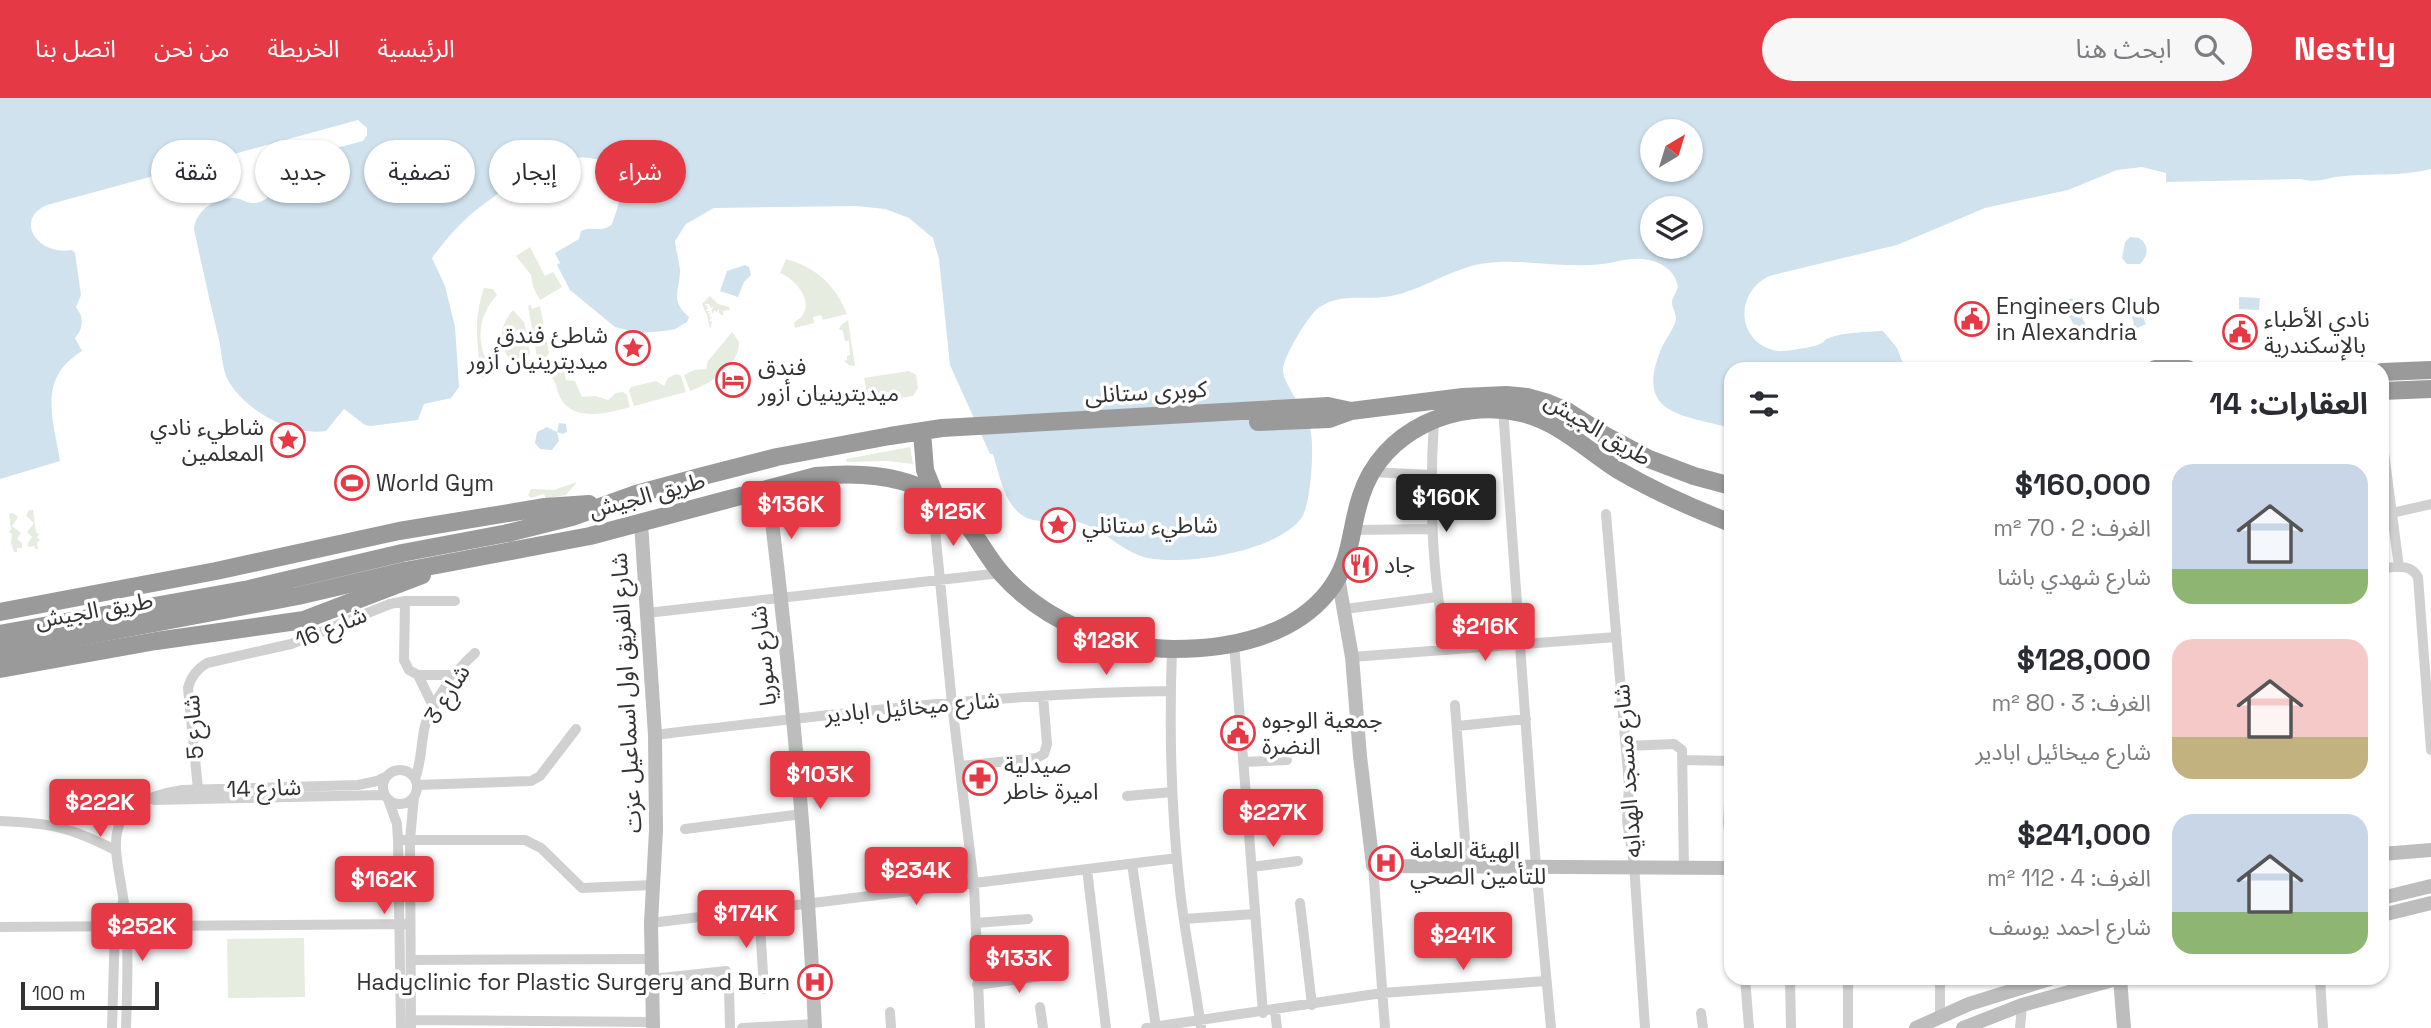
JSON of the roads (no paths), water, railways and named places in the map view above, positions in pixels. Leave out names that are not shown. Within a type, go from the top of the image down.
[{"type":"highway","points":[[2389,372],[2431,370]]},
{"type":"highway","points":[[2389,391],[2431,390]]},
{"type":"highway","name":"طريق الجيش","points":[[1353,410],[1474,396],[1527,397],[1548,402],[1567,411],[1648,459],[1724,484]]},
{"type":"highway","name":"طريق الجيش","points":[[0,652],[286,599],[405,571],[590,536],[816,476],[844,473],[873,474],[900,480],[935,495],[960,515],[1001,572],[1037,605],[1079,628],[1133,645],[1172,649],[1234,643],[1270,634],[1302,617],[1328,592],[1349,554],[1360,497],[1371,472],[1386,452],[1405,435],[1457,412],[1503,409],[1525,414],[1558,429],[1638,481],[1724,520]]},
{"type":"highway","name":"كوبرى ستانلى","points":[[943,431],[1329,419],[1353,410]]},
{"type":"highway","name":"طريق الجيش","points":[[0,634],[249,589],[402,553],[508,533],[572,517],[606,503],[777,457],[890,436],[943,431]]},
{"type":"highway","points":[[922,432],[925,470],[935,495]]},
{"type":"highway","points":[[4,611],[269,560],[400,531],[545,507],[606,503]]},
{"type":"highway","points":[[269,560],[265,575],[272,612],[283,624]]},
{"type":"highway","points":[[7,668],[156,641],[283,624],[314,617],[454,562]]},
{"type":"highway","points":[[41,605],[35,611],[31,624],[36,648],[44,660]]},
{"type":"highway","points":[[4,611],[17,616],[23,629],[23,654],[7,668]]},
{"type":"street","points":[[1503,409],[1536,867],[1551,1028]]},
{"type":"street","points":[[1434,420],[1430,475],[1431,529],[1437,597],[1447,650]]},
{"type":"street","points":[[1371,472],[1430,475]]},
{"type":"street","name":"شارع سوريا","points":[[768,488],[802,814],[815,1026]]},
{"type":"street","points":[[2389,490],[2399,567]]},
{"type":"street","points":[[2392,513],[2431,504]]},
{"type":"street","name":"شارع مسجد الهدايه","points":[[1606,514],[1629,785],[1627,821],[1634,868],[1645,1028]]},
{"type":"street","points":[[934,519],[952,704],[974,885],[979,1028]]},
{"type":"street","name":"شارع الفريق اول اسماعيل عزت","points":[[640,523],[655,734],[656,830],[651,923],[653,1025]]},
{"type":"street","points":[[1353,530],[1431,529]]},
{"type":"street","points":[[2389,568],[2405,567],[2415,572],[2420,589],[2427,646],[2431,750]]},
{"type":"street","points":[[647,613],[1001,572]]},
{"type":"street","points":[[1338,577],[1352,657],[1373,866],[1385,1028]]},
{"type":"street","points":[[2420,589],[2431,586]]},
{"type":"street","points":[[1345,608],[1437,597]]},
{"type":"street","points":[[405,601],[404,660],[409,670],[418,676],[434,708]]},
{"type":"street","name":"شارع 16","points":[[207,663],[291,644],[372,610],[405,601],[455,601]]},
{"type":"street","points":[[1352,657],[1616,637]]},
{"type":"street","points":[[1234,643],[1263,1013]]},
{"type":"street","points":[[1172,649],[1172,792],[1177,858],[1201,1024]]},
{"type":"street","name":"شارع 3","points":[[416,782],[425,729],[434,708],[455,676],[475,653]]},
{"type":"street","name":"شارع 5","points":[[198,795],[188,688],[194,673],[207,663]]},
{"type":"street","points":[[418,676],[455,676]]},
{"type":"street","name":"شارع ميخائيل ابادير","points":[[655,734],[1043,695],[1171,691]]},
{"type":"street","points":[[961,766],[1037,758],[1044,754],[1047,744],[1043,695]]},
{"type":"street","points":[[1455,705],[1467,867]]},
{"type":"street","points":[[1457,726],[1526,719]]},
{"type":"street","points":[[416,782],[531,782],[540,776],[576,729]]},
{"type":"street","points":[[1626,746],[1677,745],[1682,750],[1684,868]]},
{"type":"street","points":[[1244,762],[1287,760]]},
{"type":"street","points":[[1683,760],[1724,763]]},
{"type":"street","points":[[401,1028],[405,924],[410,840],[416,782],[412,774],[401,769],[385,777],[382,789],[397,824],[405,924],[411,960],[411,1024],[653,1025]]},
{"type":"street","name":"شارع 14","points":[[198,795],[358,785],[385,777]]},
{"type":"street","points":[[1127,796],[1172,792]]},
{"type":"street","name":"شارع 14","points":[[126,1028],[127,928],[115,850],[116,833],[124,815],[144,800],[163,794],[386,797]]},
{"type":"street","points":[[386,797],[399,804],[414,796]]},
{"type":"street","points":[[685,829],[802,814]]},
{"type":"street","points":[[0,821],[39,822],[63,827],[115,850]]},
{"type":"street","points":[[398,840],[525,840],[541,848],[582,888],[653,885]]},
{"type":"street","points":[[2389,853],[2431,850]]},
{"type":"street","points":[[651,923],[1177,858]]},
{"type":"street","points":[[1252,867],[1298,861]]},
{"type":"street","points":[[1132,864],[1151,1027],[1201,1024],[1382,993],[1546,981]]},
{"type":"street","points":[[1373,866],[1724,868]]},
{"type":"street","points":[[1087,869],[1107,1028]]},
{"type":"street","points":[[2389,896],[2431,886]]},
{"type":"street","points":[[112,1028],[115,928],[123,902]]},
{"type":"street","points":[[1300,903],[1312,1005]]},
{"type":"street","points":[[2389,913],[2431,903]]},
{"type":"street","points":[[759,910],[764,989]]},
{"type":"street","points":[[1184,919],[1255,914]]},
{"type":"street","points":[[976,923],[1028,919]]},
{"type":"street","points":[[0,927],[405,924]]},
{"type":"street","points":[[411,960],[652,959]]},
{"type":"street","points":[[652,979],[726,971]]},
{"type":"street","points":[[977,985],[1056,974]]},
{"type":"street","points":[[1746,985],[1749,1028]]},
{"type":"street","points":[[1790,985],[1791,1028]]},
{"type":"street","points":[[1848,985],[1848,1028]]},
{"type":"street","points":[[1940,985],[1940,1016]]},
{"type":"street","points":[[1916,1028],[2018,985]]},
{"type":"street","points":[[1963,1028],[2022,1005],[2095,985]]},
{"type":"street","points":[[2121,985],[2124,1028]]},
{"type":"street","points":[[2320,985],[2323,1028]]},
{"type":"street","points":[[729,988],[730,1028]]},
{"type":"street","points":[[2020,1028],[2022,1005]]},
{"type":"street","points":[[1040,1007],[1043,1028]]},
{"type":"street","points":[[1275,1011],[1277,1028]]},
{"type":"street","points":[[890,1012],[891,1028]]},
{"type":"street","points":[[1701,1013],[1703,1028]]},
{"type":"street","points":[[742,1028],[815,1026]]},
{"type":"water","points":[[0,98],[2431,98],[2431,169],[2312,181],[2166,182],[2166,173],[2142,167],[2117,170],[2068,190],[1985,208],[1897,245],[1769,276],[1749,294],[1745,306],[1748,329],[1754,339],[1764,347],[1778,351],[1793,350],[1817,345],[1841,335],[1883,331],[1897,348],[1902,362],[1724,362],[1724,426],[1668,409],[1659,400],[1654,389],[1654,373],[1662,348],[1675,323],[1672,302],[1678,287],[1672,273],[1664,266],[1643,259],[1703,259],[1703,196],[1640,196],[1640,259],[1587,265],[1511,262],[1480,264],[1391,296],[1332,301],[1311,316],[1295,340],[1283,371],[1311,433],[1311,476],[1308,500],[1302,517],[1274,539],[1208,558],[1148,558],[1129,551],[1088,525],[1069,520],[1030,519],[1013,507],[1003,487],[993,454],[990,454],[950,365],[939,259],[933,238],[909,218],[885,209],[856,206],[714,208],[686,224],[675,241],[680,270],[677,300],[689,317],[687,322],[675,329],[639,333],[615,327],[570,290],[557,265],[560,263],[555,253],[579,239],[581,231],[604,228],[612,224],[618,203],[686,203],[686,140],[595,140],[595,159],[581,158],[581,140],[489,140],[489,201],[451,234],[432,258],[445,286],[455,327],[459,387],[451,398],[424,404],[418,420],[371,426],[365,425],[344,409],[326,431],[313,432],[285,426],[272,420],[247,403],[229,382],[194,229],[198,216],[214,203],[241,203],[241,200],[249,203],[350,203],[350,144],[363,141],[367,128],[358,120],[285,140],[255,140],[255,148],[241,152],[241,140],[151,140],[151,177],[47,205],[32,218],[31,227],[39,242],[48,247],[72,250],[75,253],[81,295],[76,307],[82,322],[75,338],[82,351],[68,362],[59,374],[53,387],[52,414],[60,461],[0,479]]},
{"type":"water","points":[[2130,237],[2139,238],[2146,247],[2145,257],[2140,264],[2127,264],[2122,258],[2125,242]]},
{"type":"water","points":[[745,265],[749,267],[751,275],[744,282],[738,297],[720,291],[727,271]]},
{"type":"water","points":[[2239,297],[2260,298],[2259,310],[2239,309]]},
{"type":"water","points":[[2072,298],[2090,333],[2080,337],[2062,302]]},
{"type":"water","points":[[2140,304],[2146,307],[2149,313],[2143,317],[2146,324],[2135,329],[2130,312],[2134,306]]},
{"type":"water","points":[[559,423],[566,424],[567,432],[557,432]]},
{"type":"water","points":[[547,427],[557,432],[559,441],[552,450],[540,449],[535,443],[537,432]]},
{"type":"place","name":"Engineers Club in Alexandria","points":[[1972,319]]},
{"type":"place","name":"نادي الأطباء بالإسكندرية","points":[[2240,332]]},
{"type":"place","name":"شاطئ فندق ميديترينيان أزور","points":[[633,348]]},
{"type":"place","name":"فندق ميديترينيان أزور","points":[[733,380]]},
{"type":"place","name":"شاطيء نادي المعلمين","points":[[288,440]]},
{"type":"place","name":"World Gym","points":[[352,483]]},
{"type":"place","name":"شاطيء ستانلي","points":[[1058,525]]},
{"type":"place","name":"جاد","points":[[1360,565]]},
{"type":"place","name":"جمعية الوجوه النضرة","points":[[1238,733]]},
{"type":"place","name":"صيدلية اميرة خاطر","points":[[980,778]]},
{"type":"place","name":"الهيئة العامة للتأمين الصحي","points":[[1386,863]]},
{"type":"place","name":"Hadyclinic for Plastic Surgery and Burn","points":[[815,982]]}]
